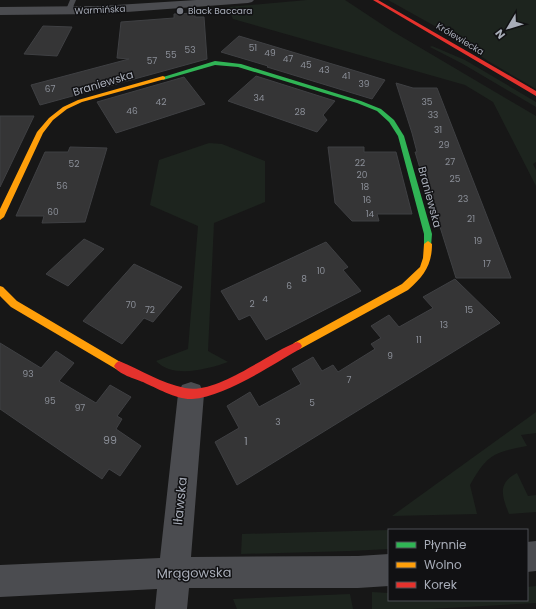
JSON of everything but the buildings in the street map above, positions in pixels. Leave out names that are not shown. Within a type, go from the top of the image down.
[{"type":"street","name":"Warmińska","points":[[0,11],[68,12],[151,8],[248,0]]},
{"type":"street","name":"Królewiecka","points":[[375,0],[536,94]]},
{"type":"street","name":"Braniewska","points":[[0,217],[40,132],[51,119],[65,108],[80,101],[216,63],[261,71],[359,102],[379,110],[392,121],[401,136],[428,234],[429,258],[420,274],[405,287],[244,374],[218,387],[191,394]]},
{"type":"street","points":[[0,290],[14,304],[124,369],[160,385],[191,394]]},
{"type":"street","name":"Iławska","points":[[171,609],[173,573],[191,394]]},
{"type":"street","name":"Mrągowska","points":[[0,581],[173,573],[358,572],[388,570]]},
{"type":"lane","points":[[68,12],[73,0]]},
{"type":"shaded area","points":[[307,0],[345,0],[392,31],[536,116],[536,162],[533,164],[536,170],[536,186],[493,102],[465,85],[233,19],[228,7]]},
{"type":"shaded area","points":[[388,0],[536,0],[536,89],[488,61],[449,34]]},
{"type":"shaded area","points":[[432,46],[465,60],[536,102],[536,107],[463,64],[430,47]]},
{"type":"shaded area","points":[[209,143],[222,144],[265,161],[265,202],[214,223],[208,351],[228,362],[201,370],[172,370],[156,361],[188,349],[198,226],[150,205],[159,160]]},
{"type":"shaded area","points":[[536,412],[536,433],[521,435],[527,446],[506,450],[492,456],[481,467],[470,485],[477,514],[392,516]]},
{"type":"shaded area","points":[[517,473],[528,496],[536,495],[536,512],[509,514],[504,501],[503,490],[506,481]]},
{"type":"shaded area","points":[[388,530],[388,549],[241,554],[242,534]]},
{"type":"shaded area","points":[[536,586],[536,603],[430,609],[372,609],[372,592],[388,593],[388,601],[528,601],[528,587]]},
{"type":"shaded area","points":[[350,594],[353,609],[237,609],[233,599]]},
{"type":"traffic: fast","points":[[163,78],[215,63],[239,65],[359,102],[379,110],[392,121],[401,136],[428,234],[428,244]]},
{"type":"traffic: slow","points":[[0,217],[40,132],[51,119],[65,108],[80,101],[163,78]]},
{"type":"traffic: slow","points":[[297,346],[405,287],[416,278],[426,264],[428,244]]},
{"type":"traffic: slow","points":[[0,290],[14,304],[119,366]]},
{"type":"traffic: jam","points":[[375,0],[536,94]]},
{"type":"traffic: jam","points":[[119,366],[177,391],[192,394],[219,387],[233,381],[297,346]]},
{"type":"place","name":"Black Baccara","points":[[180,11]]}]
